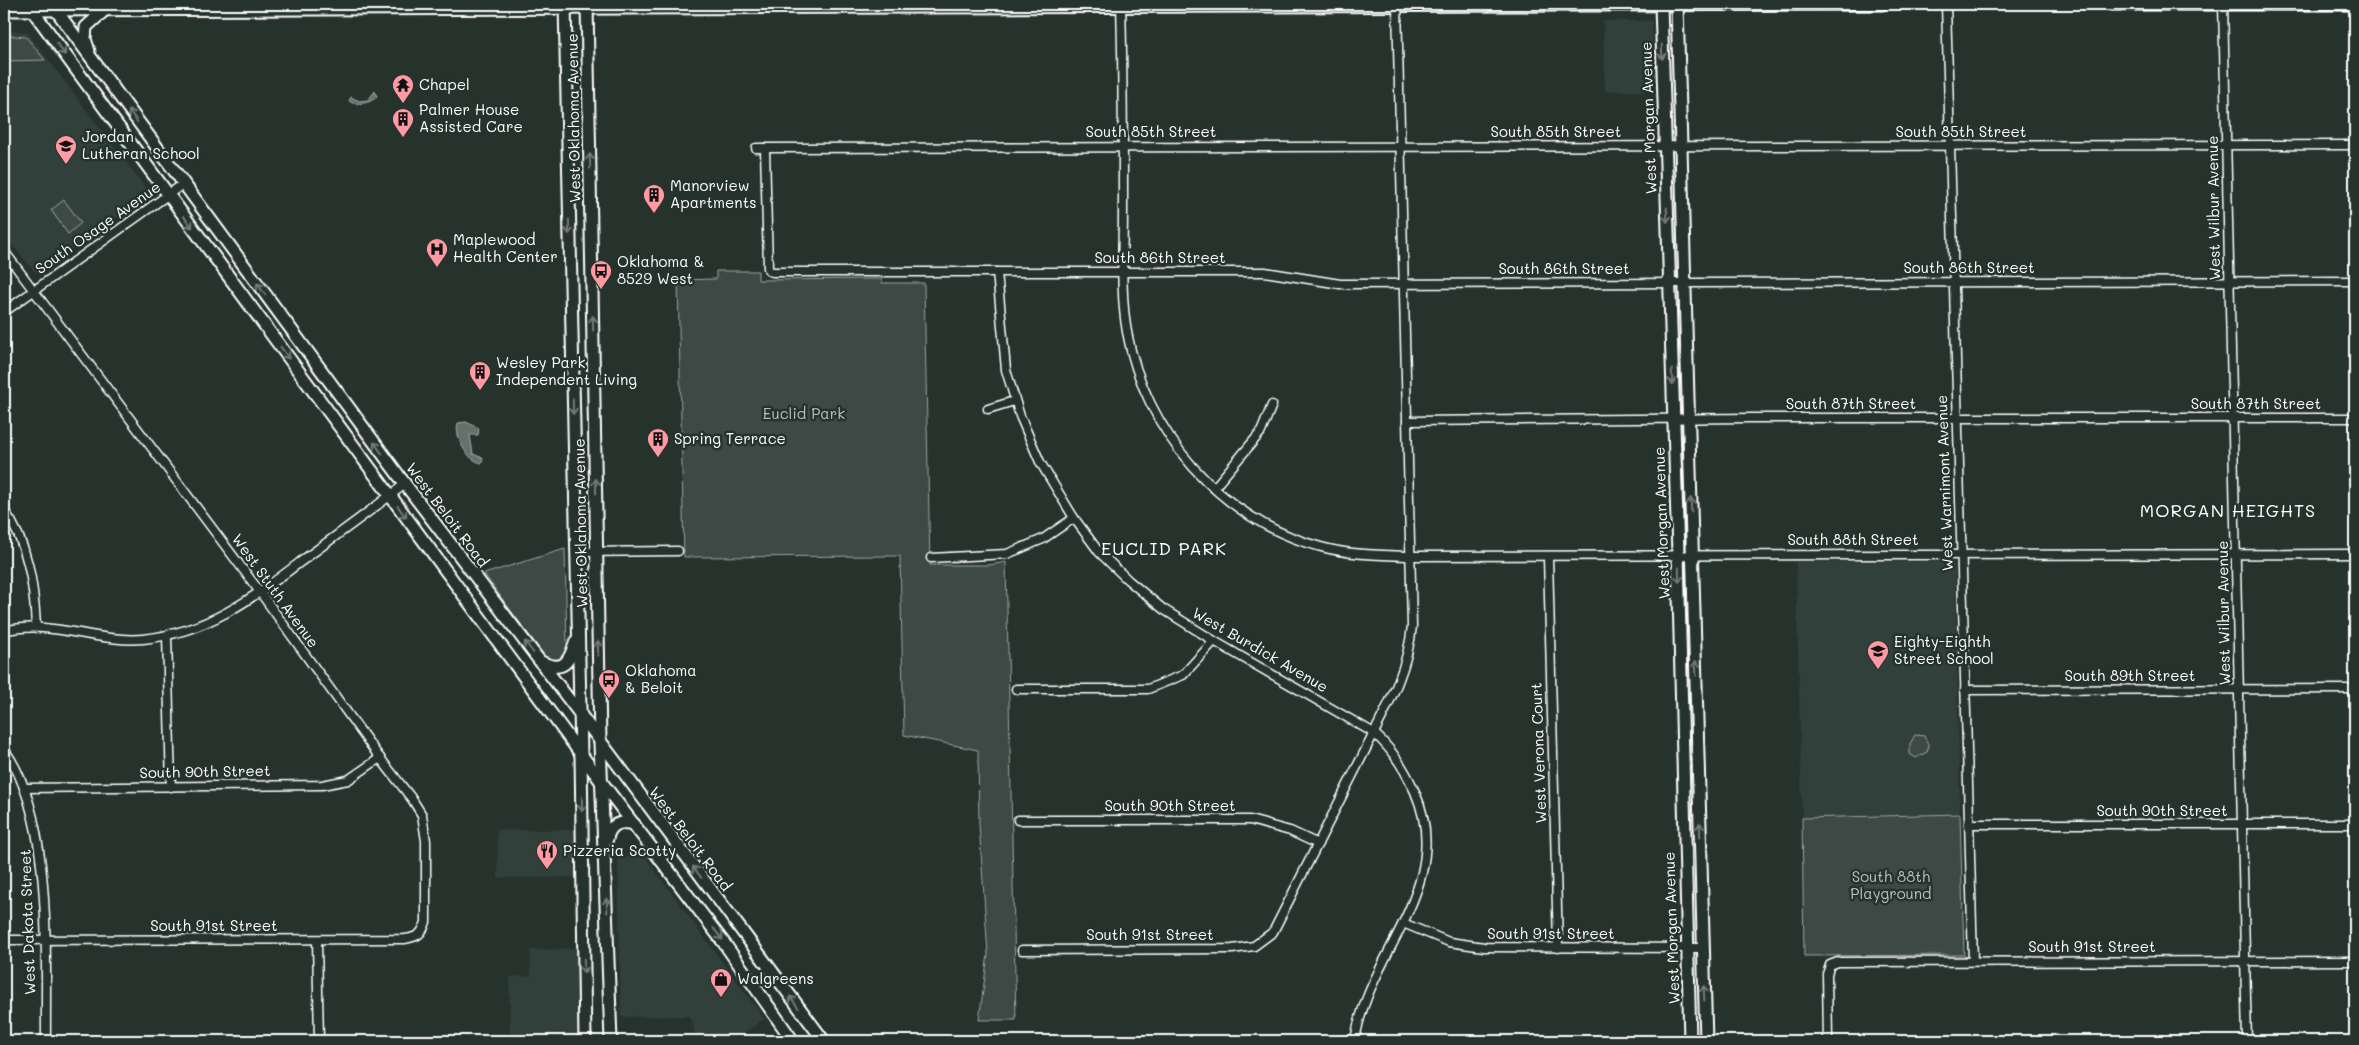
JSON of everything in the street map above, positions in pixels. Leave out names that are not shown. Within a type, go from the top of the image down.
[{"type":"main road","name":"West Morgan Avenue","points":[[1661,4],[1678,554],[1690,1041]]},
{"type":"main road","name":"West Morgan Avenue","points":[[1677,4],[1706,1041]]},
{"type":"main road","points":[[4,10],[30,7],[106,9],[195,6],[1882,4]]},
{"type":"main road","points":[[2111,4],[2355,4]]},
{"type":"main road","name":"West Oklahoma Avenue","points":[[565,6],[581,755],[585,1041]]},
{"type":"main road","name":"West Oklahoma Avenue","points":[[587,6],[600,742],[611,1041]]},
{"type":"main road","points":[[30,7],[581,755],[724,943],[793,1041]]},
{"type":"main road","name":"West Beloit Road","points":[[53,7],[405,484],[580,714],[824,1041]]},
{"type":"main road","points":[[93,62],[86,45],[85,30],[94,18],[106,9]]},
{"type":"main road","points":[[540,662],[555,667],[566,662],[572,654],[578,632]]},
{"type":"main road","points":[[1683,747],[1698,746]]},
{"type":"main road","points":[[605,853],[607,835],[611,828],[624,822],[634,824]]},
{"type":"main road","points":[[1690,1041],[1706,1041]]},
{"type":"street","name":"West Warnimont Avenue","points":[[1946,4],[1972,962]]},
{"type":"street","name":"West Wilbur Avenue","points":[[2223,4],[2247,1041]]},
{"type":"street","name":"South 88th Street","points":[[1121,5],[1123,271],[1127,332],[1141,381],[1165,433],[1186,460],[1214,488],[1238,508],[1268,526],[1320,547],[1348,553],[1411,556],[2355,554]]},
{"type":"street","points":[[1318,844],[1402,676],[1410,643],[1411,556],[1399,146],[1397,5]]},
{"type":"street","name":"South 85th Street","points":[[773,272],[769,271],[768,268],[761,148],[2355,145]]},
{"type":"street","name":"South Osage Avenue","points":[[4,312],[183,184]]},
{"type":"street","points":[[4,251],[34,290]]},
{"type":"street","name":"South 86th Street","points":[[773,272],[1265,272],[1340,284],[2355,281]]},
{"type":"street","name":"West Burdick Avenue","points":[[997,272],[1003,346],[1014,401],[1040,462],[1074,518],[1100,552],[1128,580],[1163,609],[1214,641],[1374,733],[1395,755],[1409,778],[1426,824],[1426,850],[1421,882],[1368,993],[1357,1024],[1355,1041]]},
{"type":"street","name":"West Stuth Avenue","points":[[34,290],[260,592],[422,815],[426,841],[426,922],[423,932]]},
{"type":"street","points":[[988,409],[1014,401]]},
{"type":"street","points":[[1214,488],[1261,432],[1272,405]]},
{"type":"street","name":"South 87th Street","points":[[1407,421],[2355,418]]},
{"type":"street","points":[[4,631],[36,626],[141,639],[167,636],[204,625],[234,610],[260,592],[405,484]]},
{"type":"street","points":[[4,510],[13,523],[24,548],[35,601],[36,626]]},
{"type":"street","points":[[932,558],[1007,554],[1043,539],[1074,518]]},
{"type":"street","points":[[577,552],[678,551]]},
{"type":"street","name":"West Verona Court","points":[[1548,557],[1558,948]]},
{"type":"street","points":[[167,636],[171,787]]},
{"type":"street","points":[[1016,689],[1148,689],[1183,675],[1214,641]]},
{"type":"street","name":"South 89th Street","points":[[1965,690],[2355,689]]},
{"type":"street","name":"West Dakota Street","points":[[4,749],[24,788],[38,840],[43,885],[46,1041]]},
{"type":"street","name":"South 90th Street","points":[[24,788],[322,785],[348,780],[380,758]]},
{"type":"street","name":"South 90th Street","points":[[1018,820],[1250,820],[1290,831],[1318,844]]},
{"type":"street","name":"South 90th Street","points":[[1969,824],[2355,824]]},
{"type":"street","name":"South 91st Street","points":[[1022,950],[1232,949],[1254,946],[1273,932],[1318,844]]},
{"type":"street","name":"South 91st Street","points":[[1403,923],[1449,942],[1484,947],[1703,948]]},
{"type":"street","name":"South 91st Street","points":[[4,940],[405,939],[416,938],[423,932]]},
{"type":"street","points":[[316,940],[319,1041]]},
{"type":"street","name":"South 91st Street","points":[[1828,1041],[1827,974],[1830,965],[1838,962],[2355,961]]},
{"type":"shaded area","points":[[1603,21],[1652,21],[1654,91],[1605,91]]},
{"type":"shaded area","name":"Jordan Lutheran School","points":[[4,31],[28,33],[150,194],[36,273],[4,235]]},
{"type":"shaded area","points":[[375,91],[377,97],[371,101],[355,104],[349,101],[351,97],[359,101],[368,100]]},
{"type":"shaded area","points":[[466,422],[479,428],[478,435],[470,435],[473,454],[483,458],[482,463],[471,458],[460,441],[457,429],[458,423]]},
{"type":"shaded area","name":"Eighty-Eighth Street School","points":[[1796,562],[1953,562],[1955,570],[1960,814],[1802,818]]},
{"type":"shaded area","points":[[497,830],[582,830],[582,877],[498,878]]},
{"type":"shaded area","points":[[640,850],[764,1019],[733,1041],[695,1041],[694,1028],[689,1016],[621,1017],[618,857],[630,857]]},
{"type":"shaded area","points":[[584,948],[585,1041],[510,1041],[510,977],[531,976],[530,950]]},
{"type":"green space","points":[[4,35],[26,37],[45,60],[4,61]]},
{"type":"green space","points":[[64,200],[81,223],[68,234],[51,210]]},
{"type":"green space","name":"Euclid Park","points":[[716,271],[758,271],[758,280],[882,279],[882,283],[924,283],[930,565],[989,565],[1006,562],[1016,1020],[979,1020],[988,954],[979,824],[978,750],[904,735],[900,556],[684,557],[678,280],[716,279]]},
{"type":"green space","points":[[565,549],[567,648],[566,655],[555,661],[545,657],[484,574]]},
{"type":"green space","points":[[1915,735],[1924,736],[1929,746],[1927,752],[1916,758],[1910,754],[1910,744]]},
{"type":"green space","name":"South 88th Playground","points":[[1960,814],[1964,955],[1804,956],[1802,818]]},
{"type":"place","name":"Chapel","points":[[403,104]]},
{"type":"place","name":"Palmer House Assisted Care","points":[[403,138]]},
{"type":"place","name":"Jordan Lutheran School","points":[[66,165]]},
{"type":"place","name":"Manorview Apartments","points":[[654,214]]},
{"type":"place","name":"Maplewood Health Center","points":[[437,268]]},
{"type":"place","name":"Oklahoma & 8529 West","points":[[601,290]]},
{"type":"place","name":"Wesley Park Independent Living","points":[[480,391]]},
{"type":"place","name":"Spring Terrace","points":[[658,458]]},
{"type":"place","name":"Eighty-Eighth Street School","points":[[1878,670]]},
{"type":"place","name":"Oklahoma & Beloit","points":[[609,699]]},
{"type":"place","name":"Pizzeria Scotty","points":[[547,870]]},
{"type":"place","name":"Walgreens","points":[[721,998]]},
{"type":"district","name":"MORGAN HEIGHTS","points":[[2228,511]]},
{"type":"district","name":"EUCLID PARK","points":[[1164,549]]}]
